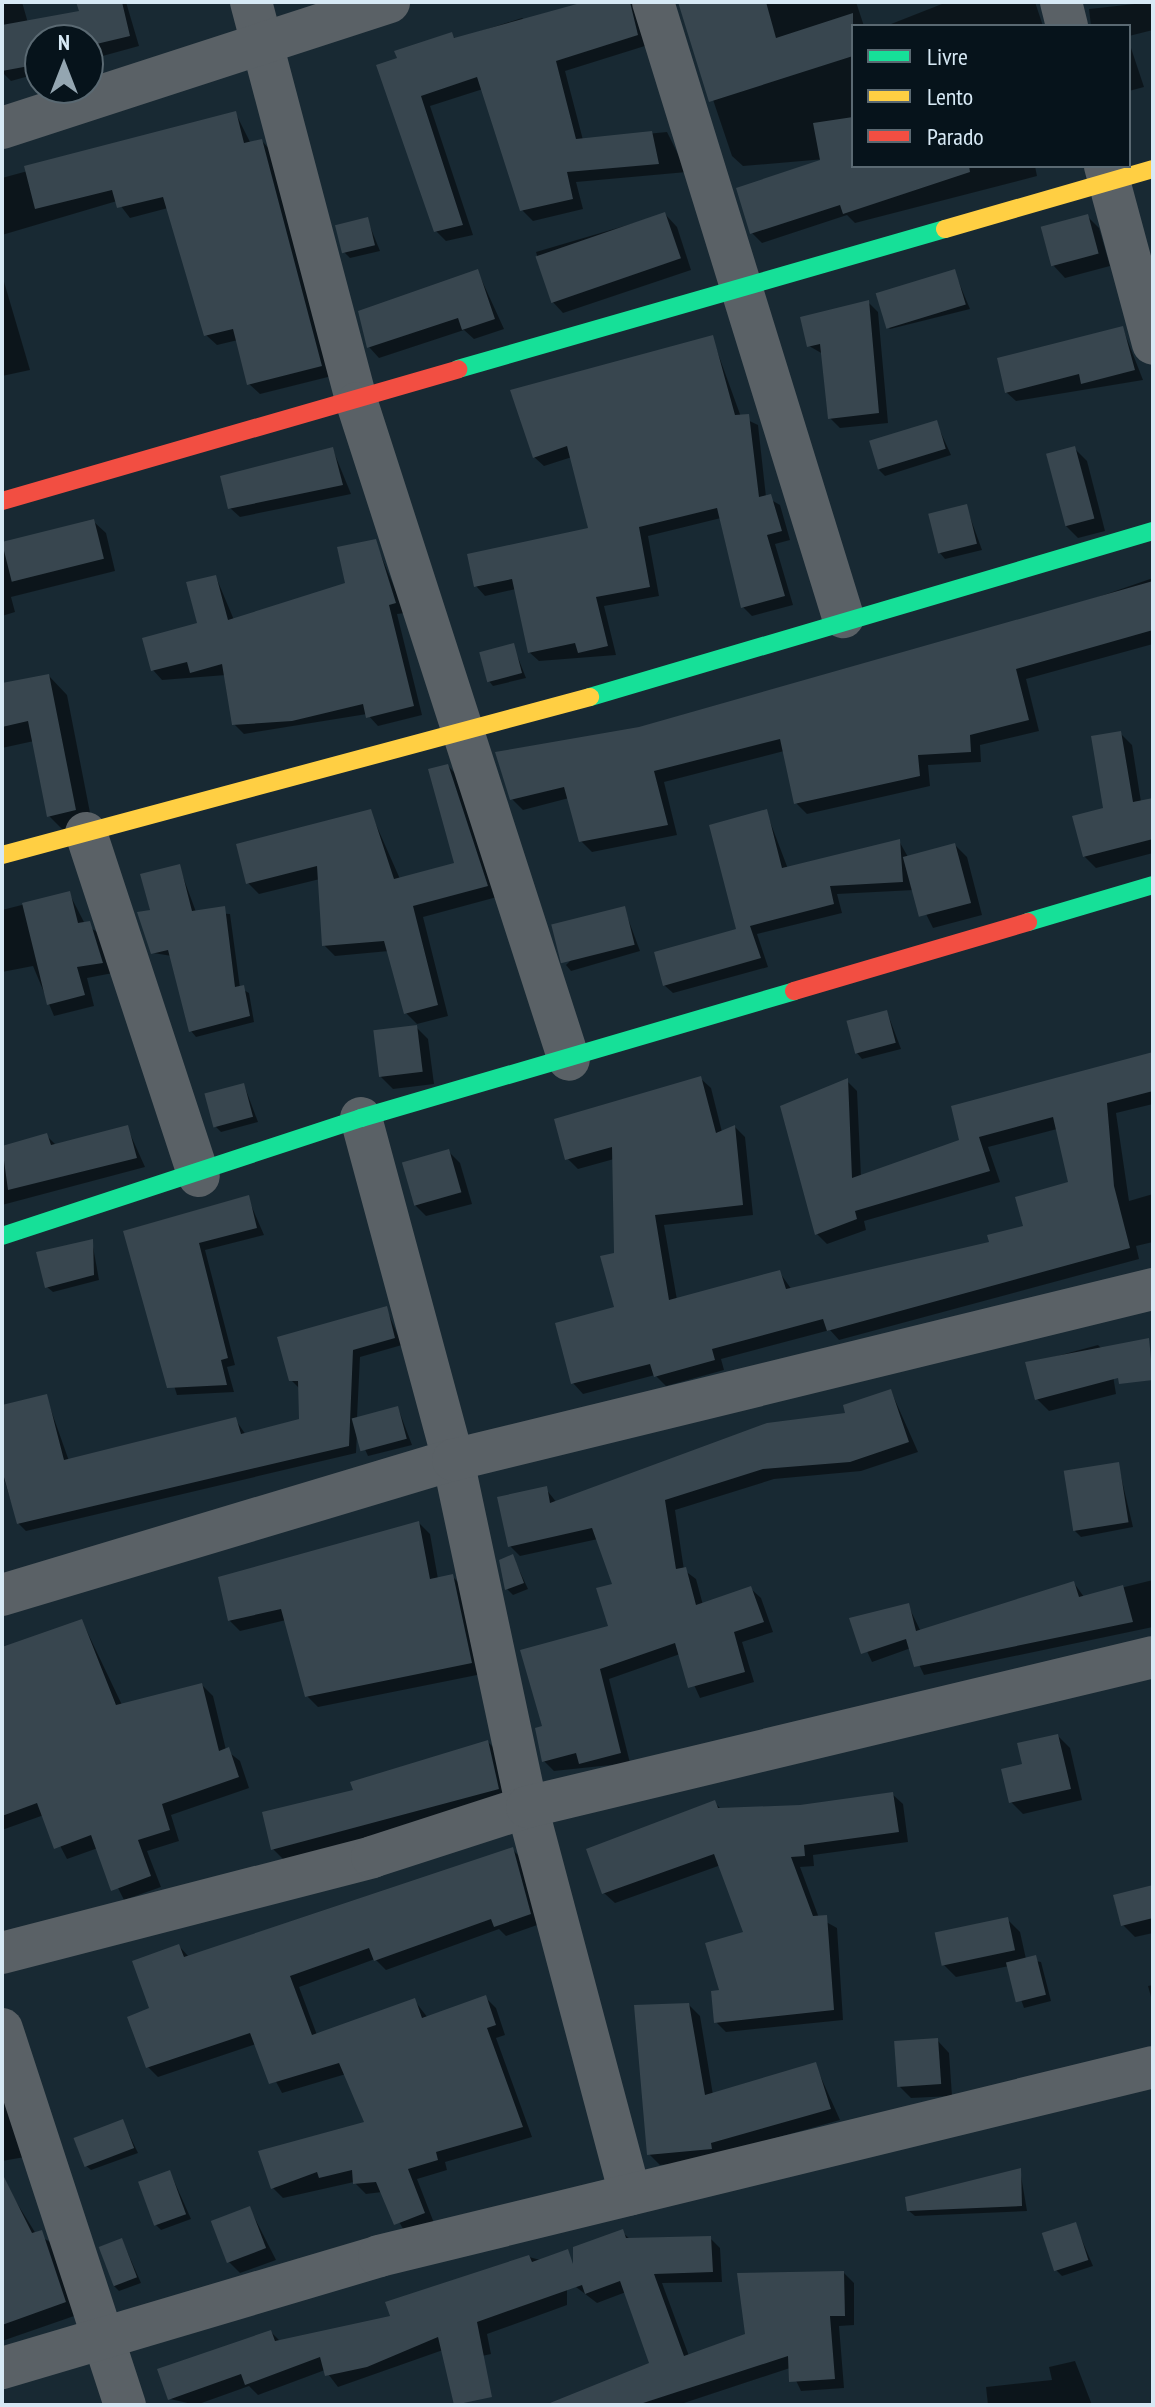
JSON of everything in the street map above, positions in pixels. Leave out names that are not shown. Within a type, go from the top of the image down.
[{"type":"street","points":[[2,128],[256,21],[389,2]]},
{"type":"street","points":[[653,2],[843,617]]},
{"type":"street","points":[[1061,2],[1066,24]]},
{"type":"street","points":[[256,21],[357,403],[460,735],[569,1060]]},
{"type":"street","points":[[2,501],[357,403],[1108,174],[1153,169]]},
{"type":"street","points":[[1108,174],[1153,344]]},
{"type":"street","points":[[2,855],[460,735],[843,617],[1153,531]]},
{"type":"street","points":[[86,833],[199,1176]]},
{"type":"street","points":[[2,1236],[199,1176],[361,1118],[569,1060],[1153,885]]},
{"type":"street","points":[[361,1118],[453,1460],[527,1807],[630,2195]]},
{"type":"street","points":[[2,1595],[453,1460],[1153,1289]]},
{"type":"street","points":[[2,1953],[372,1857],[527,1807],[1153,1657]]},
{"type":"street","points":[[2,2029],[125,2405]]},
{"type":"street","points":[[2,2368],[100,2335],[630,2195],[1153,2067]]},
{"type":"building","points":[[76,2],[122,2],[130,36],[104,42],[104,24],[24,24],[24,67],[2,71],[2,25],[79,11]]},
{"type":"building","points":[[584,2],[630,2],[638,35],[556,61],[576,139],[652,131],[659,164],[567,172],[573,199],[520,211],[477,77],[421,96],[463,225],[434,232],[376,65],[397,58],[394,51],[452,32],[454,38]]},
{"type":"building","points":[[678,2],[766,2],[776,38],[853,13],[851,57],[709,102]]},
{"type":"building","points":[[236,111],[244,143],[262,139],[322,366],[247,385],[233,329],[204,336],[163,197],[117,208],[112,190],[35,209],[24,166]]},
{"type":"building","points":[[851,117],[851,168],[969,168],[970,172],[843,214],[840,205],[750,234],[736,188],[820,160],[813,123]]},
{"type":"building","points":[[665,212],[681,258],[551,303],[535,257]]},
{"type":"building","points":[[1088,214],[1099,254],[1051,266],[1041,227]]},
{"type":"building","points":[[368,217],[375,245],[342,253],[335,225]]},
{"type":"building","points":[[478,269],[495,319],[462,330],[458,318],[367,348],[358,311]]},
{"type":"building","points":[[955,269],[966,304],[886,329],[876,293]]},
{"type":"building","points":[[869,300],[879,413],[828,419],[820,344],[807,347],[800,317]]},
{"type":"building","points":[[1123,326],[1135,370],[1081,384],[1079,374],[1005,393],[997,358]]},
{"type":"building","points":[[713,335],[735,415],[749,414],[759,497],[771,494],[782,531],[767,535],[785,596],[741,608],[717,508],[639,527],[650,587],[596,597],[608,646],[578,653],[575,643],[528,653],[512,579],[474,587],[467,554],[588,528],[567,446],[533,458],[510,390]]},
{"type":"building","points":[[937,420],[946,449],[878,469],[869,441]]},
{"type":"building","points":[[1075,446],[1094,518],[1065,526],[1046,454]]},
{"type":"building","points":[[333,447],[343,485],[228,509],[220,476]]},
{"type":"building","points":[[967,504],[977,544],[938,553],[928,514]]},
{"type":"building","points":[[94,519],[104,559],[12,582],[2,542]]},
{"type":"building","points":[[376,539],[396,603],[389,605],[414,706],[366,718],[363,704],[292,721],[232,725],[222,664],[190,673],[187,662],[151,671],[142,638],[197,623],[186,582],[216,575],[228,620],[345,583],[337,547]]},
{"type":"building","points":[[1153,581],[1153,630],[1016,669],[1029,720],[970,735],[971,752],[918,755],[920,776],[794,804],[780,739],[654,771],[668,825],[579,842],[564,787],[510,800],[495,752],[639,727]]},
{"type":"building","points":[[514,643],[522,673],[487,682],[479,652]]},
{"type":"building","points":[[49,674],[76,810],[47,817],[28,721],[2,727],[2,683]]},
{"type":"building","points":[[1121,731],[1133,802],[1153,798],[1153,839],[1083,857],[1072,816],[1103,808],[1091,736]]},
{"type":"building","points":[[448,764],[488,886],[413,906],[438,1005],[404,1014],[384,941],[322,946],[317,866],[246,884],[236,844],[371,809],[394,879],[454,863],[428,769]]},
{"type":"building","points":[[767,809],[782,868],[900,839],[903,882],[830,886],[834,904],[750,926],[761,958],[663,986],[654,952],[736,929],[709,825]]},
{"type":"building","points":[[955,843],[971,903],[919,917],[903,857]]},
{"type":"building","points":[[180,864],[192,911],[225,906],[235,987],[244,985],[250,1016],[189,1032],[168,950],[151,954],[137,912],[150,910],[140,874]]},
{"type":"building","points":[[70,891],[78,923],[90,921],[103,963],[77,967],[85,995],[47,1005],[22,903]]},
{"type":"building","points":[[625,906],[635,945],[561,963],[551,924]]},
{"type":"building","points":[[887,1010],[896,1043],[855,1054],[846,1021]]},
{"type":"building","points":[[417,1025],[423,1072],[379,1077],[373,1030]]},
{"type":"building","points":[[1153,1052],[1153,1091],[1107,1103],[1114,1186],[1130,1248],[827,1331],[823,1319],[712,1349],[715,1360],[654,1377],[650,1364],[571,1384],[555,1323],[614,1307],[600,1256],[614,1253],[612,1147],[565,1160],[554,1119],[701,1076],[716,1133],[735,1125],[743,1205],[655,1215],[669,1300],[780,1270],[786,1289],[989,1242],[987,1235],[1023,1226],[1015,1197],[1068,1182],[1053,1117],[979,1137],[990,1171],[855,1211],[857,1219],[815,1235],[780,1106],[848,1078],[852,1178],[959,1140],[951,1106]]},
{"type":"building","points":[[244,1083],[253,1117],[213,1127],[204,1094]]},
{"type":"building","points":[[128,1125],[137,1158],[8,1190],[2,1146],[47,1133],[51,1145]]},
{"type":"building","points":[[449,1149],[461,1192],[414,1206],[402,1163]]},
{"type":"building","points":[[249,1195],[257,1228],[199,1243],[228,1358],[221,1360],[227,1385],[167,1388],[123,1231]]},
{"type":"building","points":[[93,1239],[94,1275],[45,1288],[36,1252]]},
{"type":"building","points":[[387,1306],[395,1338],[353,1350],[349,1446],[17,1524],[2,1470],[2,1405],[47,1394],[64,1460],[236,1417],[241,1434],[299,1419],[298,1381],[289,1381],[277,1337]]},
{"type":"building","points":[[1149,1338],[1153,1380],[1119,1384],[1118,1378],[1035,1400],[1025,1362]]},
{"type":"building","points":[[891,1389],[909,1442],[850,1462],[763,1469],[665,1500],[676,1569],[686,1567],[696,1605],[751,1586],[764,1622],[734,1632],[745,1672],[688,1688],[675,1643],[600,1669],[621,1753],[579,1764],[576,1753],[542,1762],[535,1728],[542,1726],[520,1650],[608,1626],[596,1588],[612,1584],[592,1528],[508,1547],[497,1497],[547,1486],[550,1503],[767,1423],[845,1413],[843,1405]]},
{"type":"building","points":[[398,1406],[407,1439],[360,1451],[352,1418]]},
{"type":"building","points":[[1119,1462],[1129,1522],[1073,1531],[1064,1471]]},
{"type":"building","points":[[419,1521],[430,1579],[453,1574],[472,1663],[305,1697],[281,1609],[228,1621],[218,1577]]},
{"type":"building","points":[[513,1554],[524,1583],[505,1590],[499,1560]]},
{"type":"building","points":[[1074,1581],[1079,1597],[1123,1585],[1133,1622],[914,1667],[906,1639],[861,1654],[849,1618],[909,1603],[916,1631]]},
{"type":"building","points":[[82,1619],[116,1705],[202,1683],[219,1751],[229,1747],[239,1777],[162,1804],[170,1830],[138,1840],[151,1876],[111,1891],[91,1835],[54,1849],[37,1803],[2,1816],[2,1647]]},
{"type":"building","points":[[1058,1734],[1071,1789],[1009,1803],[1001,1769],[1022,1764],[1017,1743]]},
{"type":"building","points":[[488,1740],[499,1789],[271,1850],[262,1812],[353,1790],[350,1782]]},
{"type":"building","points":[[893,1792],[899,1832],[804,1845],[805,1856],[791,1857],[813,1916],[827,1915],[834,2010],[714,2023],[711,1991],[719,1990],[705,1943],[743,1932],[714,1854],[602,1894],[586,1849],[715,1800],[718,1808],[800,1805]]},
{"type":"building","points":[[513,1847],[531,1914],[494,1927],[491,1919],[374,1961],[369,1948],[290,1976],[312,2035],[415,1998],[422,2018],[486,1995],[496,2025],[487,2028],[523,2127],[436,2152],[438,2160],[408,2169],[425,2213],[394,2225],[376,2182],[353,2184],[352,2170],[319,2178],[317,2172],[271,2189],[258,2151],[364,2122],[339,2063],[269,2084],[250,2033],[146,2068],[127,2017],[149,2008],[132,1961],[179,1944],[184,1957]]},
{"type":"building","points":[[1153,1885],[1153,1918],[1121,1926],[1113,1895]]},
{"type":"building","points":[[1008,1917],[1015,1950],[942,1966],[935,1933]]},
{"type":"building","points":[[1036,1955],[1046,1995],[1016,2002],[1006,1962]]},
{"type":"building","points":[[689,2003],[705,2095],[816,2062],[831,2109],[711,2143],[712,2149],[647,2155],[634,2005]]},
{"type":"building","points":[[938,2038],[941,2084],[897,2087],[894,2041]]},
{"type":"building","points":[[123,2119],[134,2148],[85,2167],[74,2138]]},
{"type":"building","points":[[1021,2168],[1022,2206],[907,2211],[905,2197]]},
{"type":"building","points":[[170,2170],[186,2214],[154,2226],[138,2182]]},
{"type":"building","points":[[2,2173],[32,2233],[42,2230],[66,2302],[2,2325]]},
{"type":"building","points":[[250,2206],[266,2248],[227,2263],[211,2221]]},
{"type":"building","points":[[1076,2222],[1088,2260],[1054,2271],[1042,2233]]},
{"type":"building","points":[[623,2229],[626,2238],[711,2236],[713,2272],[654,2274],[684,2356],[745,2334],[737,2273],[844,2271],[845,2316],[830,2316],[835,2379],[789,2382],[788,2356],[637,2405],[545,2405],[649,2363],[620,2281],[585,2294],[582,2285],[477,2322],[492,2397],[454,2405],[438,2337],[367,2367],[325,2376],[320,2357],[245,2385],[241,2374],[168,2400],[157,2369],[271,2330],[275,2341],[390,2316],[385,2302],[529,2255],[532,2262],[568,2249],[573,2264],[573,2247]]},
{"type":"building","points":[[122,2238],[137,2277],[114,2286],[99,2247]]},
{"type":"traffic: fast","points":[[458,369],[945,229]]},
{"type":"traffic: fast","points":[[590,697],[1153,531]]},
{"type":"traffic: fast","points":[[1028,922],[1153,885]]},
{"type":"traffic: fast","points":[[2,1236],[361,1118],[794,991]]},
{"type":"traffic: slow","points":[[945,229],[1153,169]]},
{"type":"traffic: slow","points":[[2,855],[590,697]]},
{"type":"traffic: jam","points":[[2,501],[458,369]]},
{"type":"traffic: jam","points":[[794,991],[1028,922]]}]
